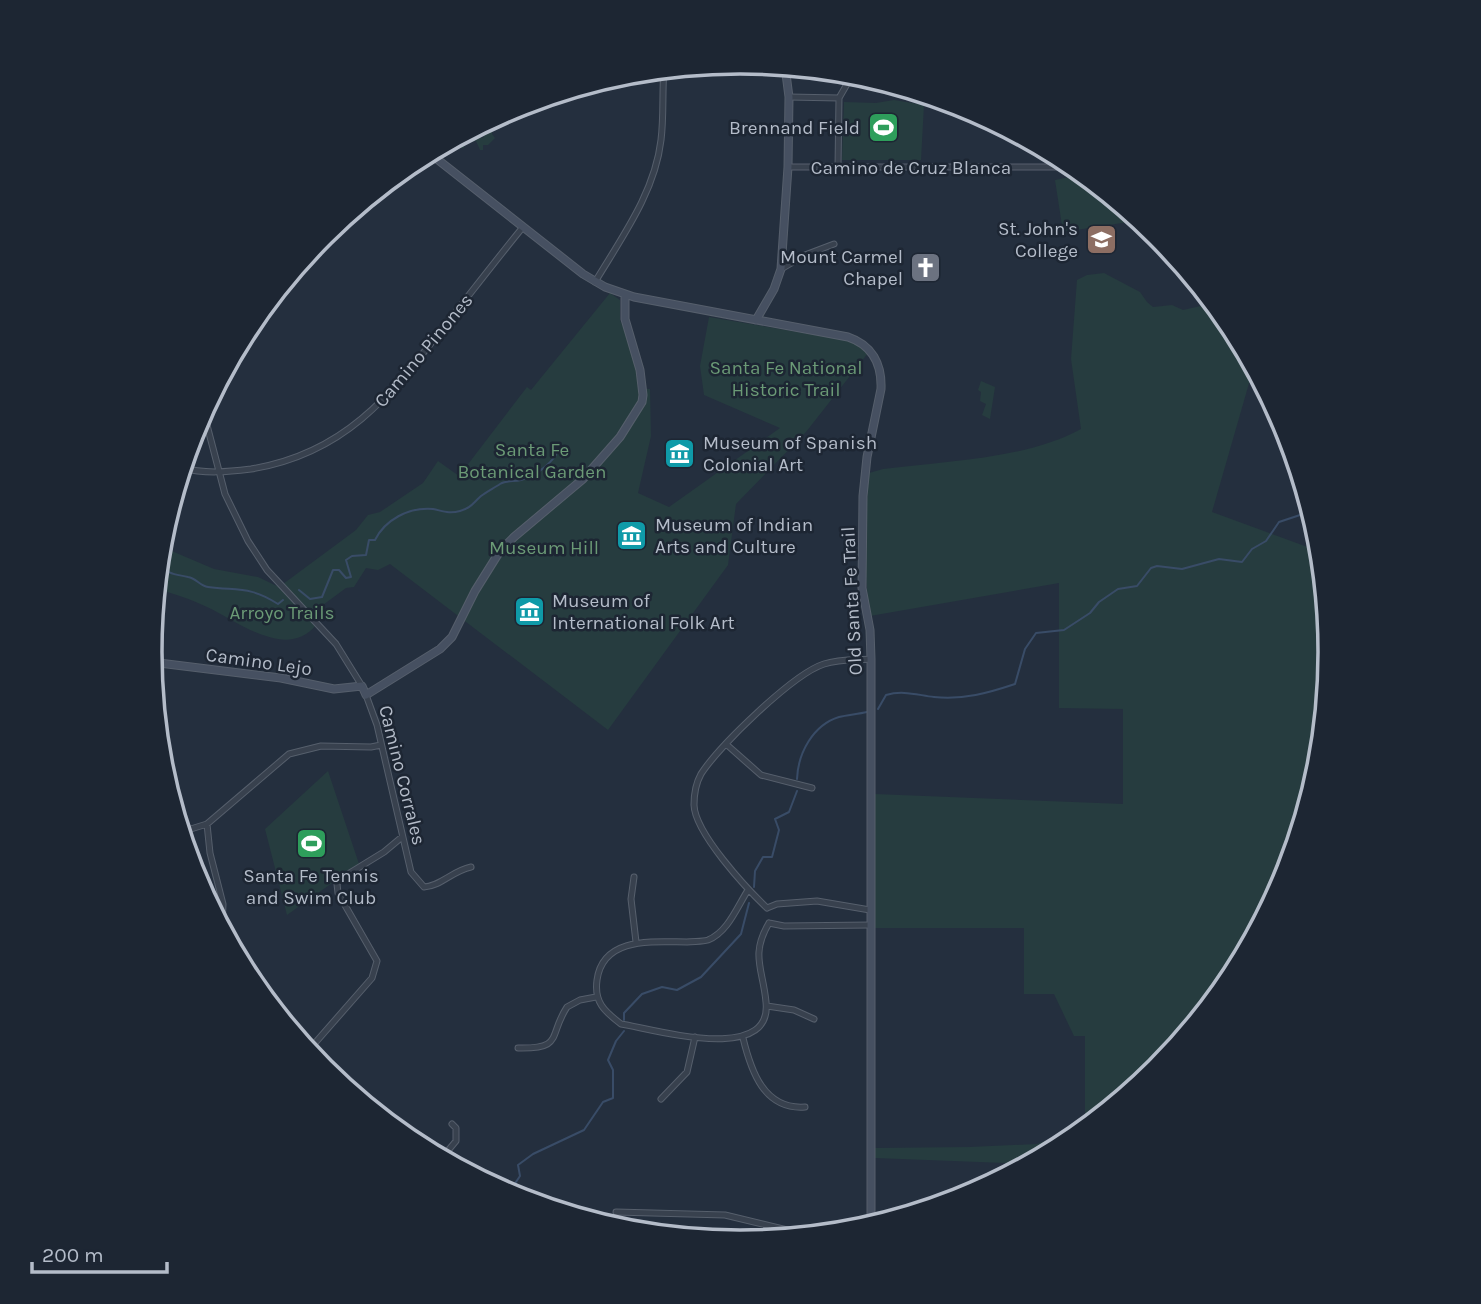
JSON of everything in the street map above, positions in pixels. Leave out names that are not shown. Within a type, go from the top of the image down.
[{"type":"street","points":[[756,320],[775,289],[781,269],[788,167],[789,97],[786,76]]},
{"type":"street","points":[[595,282],[634,218],[653,179],[661,139],[664,78]]},
{"type":"street","points":[[838,167],[839,98],[847,84]]},
{"type":"street","points":[[789,97],[839,98]]},
{"type":"street","name":"Old Santa Fe Trail","points":[[437,159],[595,282],[625,295],[848,337],[863,344],[878,363],[882,378],[881,395],[867,457],[863,496],[862,588],[872,659],[871,1215]]},
{"type":"street","name":"Camino de Cruz Blanca","points":[[788,167],[1056,167]]},
{"type":"street","name":"Camino Pinones","points":[[192,469],[219,472],[266,466],[308,453],[343,433],[374,410],[408,373],[523,227]]},
{"type":"street","points":[[781,269],[805,255],[834,244]]},
{"type":"street","points":[[366,695],[440,649],[452,636],[485,574],[506,544],[583,479],[620,437],[642,402],[643,391],[640,370],[625,319],[625,295]]},
{"type":"street","name":"Camino Corrales","points":[[208,428],[231,509],[260,561],[336,644],[362,686],[377,725],[411,872],[424,887],[433,887],[457,870],[471,867]]},
{"type":"street","points":[[748,890],[722,933],[706,941],[636,942],[619,947],[604,960],[597,977],[596,997],[608,1014],[621,1024],[719,1040],[743,1038],[752,1034],[762,1023],[767,1006],[758,955],[760,938],[769,923],[767,908],[748,890],[707,837],[694,806],[695,787],[701,774],[726,744],[765,705],[809,672],[823,664],[872,659]]},
{"type":"street","name":"Camino Lejo","points":[[162,664],[281,678],[334,690],[362,686]]},
{"type":"street","points":[[726,744],[761,775],[812,788]]},
{"type":"street","points":[[190,829],[208,824],[289,754],[321,746],[381,745]]},
{"type":"street","points":[[208,824],[210,853],[223,909]]},
{"type":"street","points":[[315,1043],[372,978],[377,961],[338,893],[337,884],[340,879],[384,852],[402,837]]},
{"type":"street","points":[[634,877],[631,899],[636,942]]},
{"type":"street","points":[[767,908],[777,904],[817,901],[870,910]]},
{"type":"street","points":[[769,923],[784,926],[870,925]]},
{"type":"street","points":[[518,1048],[548,1045],[556,1034],[567,1007],[580,1000],[596,997]]},
{"type":"street","points":[[767,1006],[794,1010],[814,1019]]},
{"type":"street","points":[[661,1099],[687,1072],[695,1037]]},
{"type":"street","points":[[743,1038],[756,1078],[769,1097],[785,1106],[805,1107]]},
{"type":"street","points":[[448,1151],[456,1141],[456,1128],[453,1124]]},
{"type":"street","points":[[616,1212],[725,1215],[782,1229]]},
{"type":"green space","name":"Brennand Field","points":[[894,100],[924,105],[921,160],[842,160],[844,102],[876,103]]},
{"type":"green space","points":[[493,130],[495,138],[488,145],[483,145],[483,150],[480,150],[476,141],[466,143],[478,137],[483,138],[484,133]]},
{"type":"green space","points":[[1070,177],[1128,222],[1063,232],[1055,180]]},
{"type":"green space","points":[[1104,273],[1140,292],[1153,307],[1172,305],[1183,310],[1203,305],[1222,331],[1250,380],[1212,512],[1309,548],[1318,614],[1319,652],[1318,690],[1308,765],[1288,838],[1259,908],[1222,973],[1175,1033],[1150,1061],[1085,1117],[1085,1036],[1074,1036],[1054,994],[1024,994],[1024,928],[875,928],[875,794],[1123,804],[1123,709],[1059,708],[1059,583],[870,616],[866,580],[866,527],[869,473],[1011,453],[1060,439],[1081,429],[1071,359],[1077,280],[1087,275]]},
{"type":"green space","name":"Museum Hill","points":[[610,293],[620,300],[620,320],[632,348],[641,389],[650,389],[651,436],[638,493],[669,507],[780,428],[704,395],[700,366],[709,317],[851,341],[868,353],[806,432],[736,504],[728,565],[608,730],[390,564],[378,570],[366,568],[354,587],[346,588],[308,616],[316,625],[304,635],[291,639],[262,635],[201,604],[165,591],[171,551],[214,569],[258,577],[279,587],[356,530],[368,515],[380,512],[423,483],[438,461],[459,476],[527,387],[531,390]]},
{"type":"green space","points":[[981,381],[995,387],[990,419],[982,415],[986,404],[980,401],[981,392],[978,390]]},
{"type":"green space","name":"Santa Fe Tennis and Swim Club","points":[[328,771],[359,864],[287,915],[265,829]]},
{"type":"green space","points":[[1056,1137],[1011,1163],[875,1158],[875,1148],[1037,1144]]},
{"type":"waterway","points":[[299,590],[310,599],[322,597],[333,570],[339,570],[346,578],[351,577],[346,560],[352,556],[366,555],[369,540],[375,540],[385,526],[398,516],[415,510],[453,512],[467,508],[500,484],[521,480],[541,470],[556,455],[556,443]]},
{"type":"waterway","points":[[878,709],[886,695],[904,693],[956,698],[1015,684],[1025,649],[1036,633],[1064,630],[1090,613],[1099,602],[1118,589],[1137,586],[1151,568],[1157,566],[1182,569],[1219,559],[1242,562],[1252,549],[1266,541],[1279,522],[1302,514]]},
{"type":"waterway","points":[[168,571],[191,578],[205,586],[244,590],[278,604],[283,600]]},
{"type":"waterway","points":[[797,779],[804,750],[822,726],[839,717],[867,712]]},
{"type":"waterway","points":[[754,887],[755,871],[763,857],[772,857],[779,830],[775,819],[789,812],[797,791]]},
{"type":"waterway","points":[[624,1020],[624,1013],[642,994],[662,987],[677,990],[701,977],[741,934],[749,903]]},
{"type":"waterway","points":[[515,1184],[520,1176],[518,1165],[533,1154],[584,1130],[603,1102],[613,1098],[613,1070],[608,1060],[616,1041],[624,1031]]},
{"type":"place","name":"Brennand Field","points":[[883,127]]},
{"type":"place","name":"St. John's College","points":[[1101,239]]},
{"type":"place","name":"Mount Carmel Chapel","points":[[926,267]]},
{"type":"place","name":"Museum of Spanish Colonial Art","points":[[680,453]]},
{"type":"place","name":"Museum of Indian Arts and Culture","points":[[632,535]]},
{"type":"place","name":"Museum of International Folk Art","points":[[529,611]]},
{"type":"place","name":"Santa Fe Tennis and Swim Club","points":[[311,844]]},
{"type":"park label","name":"Santa Fe National Historic Trail","points":[[786,378]]},
{"type":"park label","name":"Santa Fe Botanical Garden","points":[[532,460]]},
{"type":"park label","name":"Arroyo Trails","points":[[282,612]]}]
